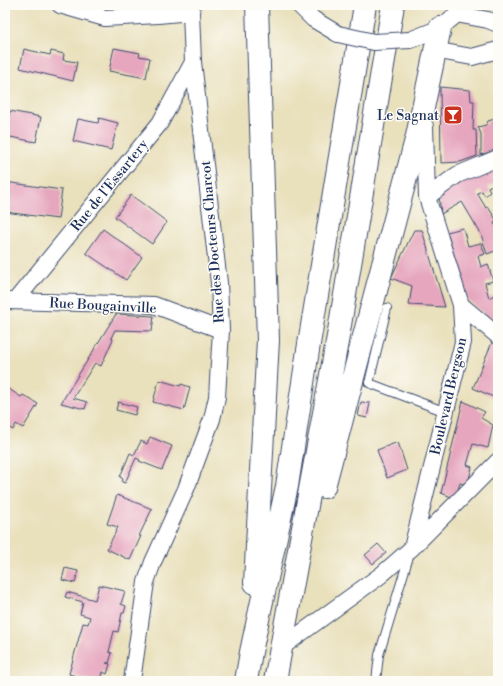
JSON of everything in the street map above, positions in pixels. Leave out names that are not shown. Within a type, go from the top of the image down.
[{"type":"main road","points":[[251,652],[268,340],[257,5]]},
{"type":"main road","points":[[246,681],[286,486],[308,344],[365,5]]},
{"type":"main road","points":[[275,681],[339,331],[393,5]]},
{"type":"main road","points":[[282,647],[417,136],[434,50],[440,28]]},
{"type":"street","points":[[60,5],[105,18],[143,10],[192,8]]},
{"type":"street","points":[[298,5],[313,20],[338,34],[374,42],[410,40],[440,28],[462,9],[498,24]]},
{"type":"street","name":"Rue des Docteurs Charcot","points":[[132,681],[146,582],[153,562],[186,489],[212,419],[217,397],[221,330],[218,283],[212,218],[193,62],[192,8]]},
{"type":"street","points":[[434,50],[472,57],[498,50]]},
{"type":"street","name":"Rue de l'Essartery","points":[[10,301],[160,123],[193,62]]},
{"type":"street","name":"Boulevard Bergson","points":[[412,548],[463,342],[461,305],[427,197],[424,102]]},
{"type":"street","points":[[427,197],[457,175],[498,158]]},
{"type":"street","name":"Rue Bougainville","points":[[10,301],[154,305],[221,330]]},
{"type":"street","points":[[461,305],[498,336]]},
{"type":"street","points":[[282,647],[381,575],[412,548],[498,461]]},
{"type":"lane","points":[[387,308],[369,383],[446,412]]},
{"type":"lane","points":[[376,681],[379,655],[412,548]]},
{"type":"building","points":[[114,48],[140,53],[139,56],[150,58],[146,78],[109,71]]},
{"type":"building","points":[[24,49],[50,55],[51,51],[64,54],[63,60],[77,62],[73,81],[20,68]]},
{"type":"building","points":[[440,87],[470,90],[471,101],[474,101],[473,130],[476,130],[477,156],[460,162],[441,163]]},
{"type":"building","points":[[10,111],[41,117],[36,142],[5,136]]},
{"type":"building","points":[[99,118],[118,123],[111,150],[73,141],[78,119],[98,123]]},
{"type":"building","points":[[498,118],[498,149],[481,155],[481,134],[478,127],[486,125],[488,121]]},
{"type":"building","points":[[498,164],[498,182],[488,187],[490,191],[485,196],[482,191],[477,193],[486,208],[488,207],[497,221],[494,223],[495,225],[498,224],[498,250],[487,254],[481,234],[462,202],[441,214],[439,196],[485,168]]},
{"type":"building","points":[[5,182],[62,190],[58,219],[5,212]]},
{"type":"building","points":[[131,195],[167,222],[152,244],[115,217]]},
{"type":"building","points":[[463,228],[468,246],[481,243],[485,254],[478,256],[481,267],[488,264],[493,281],[485,283],[489,298],[494,295],[498,298],[498,318],[493,321],[468,300],[447,232]]},
{"type":"building","points":[[103,229],[142,257],[126,280],[86,253]]},
{"type":"building","points":[[414,230],[422,230],[445,307],[409,305],[412,286],[391,278]]},
{"type":"building","points":[[116,314],[154,316],[152,331],[115,330],[111,338],[113,339],[101,366],[95,363],[73,398],[87,402],[85,409],[61,403]]},
{"type":"building","points":[[493,340],[498,344],[498,399],[473,388]]},
{"type":"building","points":[[159,380],[180,386],[181,384],[190,387],[184,410],[153,402]]},
{"type":"building","points":[[9,389],[21,397],[23,395],[38,404],[23,428],[16,424],[13,430],[5,425],[5,395]]},
{"type":"building","points":[[463,401],[485,412],[481,418],[493,425],[488,448],[473,444],[467,465],[472,467],[469,479],[464,484],[460,483],[458,490],[452,497],[441,493]]},
{"type":"building","points":[[118,402],[137,407],[135,415],[116,410]]},
{"type":"building","points":[[361,402],[370,403],[367,418],[358,416]]},
{"type":"building","points":[[150,437],[172,446],[162,470],[139,461],[140,460],[136,458],[125,483],[122,482],[123,479],[120,477],[130,453],[134,455],[141,441],[147,444]]},
{"type":"building","points":[[398,442],[407,470],[387,478],[377,450]]},
{"type":"building","points":[[117,495],[152,509],[139,536],[141,536],[130,560],[107,549],[118,527],[107,524]]},
{"type":"building","points":[[378,544],[386,553],[373,564],[365,555]]},
{"type":"building","points":[[65,568],[78,571],[75,583],[62,580]]},
{"type":"building","points":[[99,585],[125,591],[121,604],[126,606],[124,613],[122,613],[118,632],[114,631],[109,652],[112,653],[109,663],[106,663],[110,664],[107,674],[103,672],[101,681],[93,681],[69,674],[83,623],[88,624],[90,617],[80,614],[83,602],[65,597],[67,592],[95,600]]},
{"type":"place","name":"Le Sagnat","points":[[453,115]]}]
